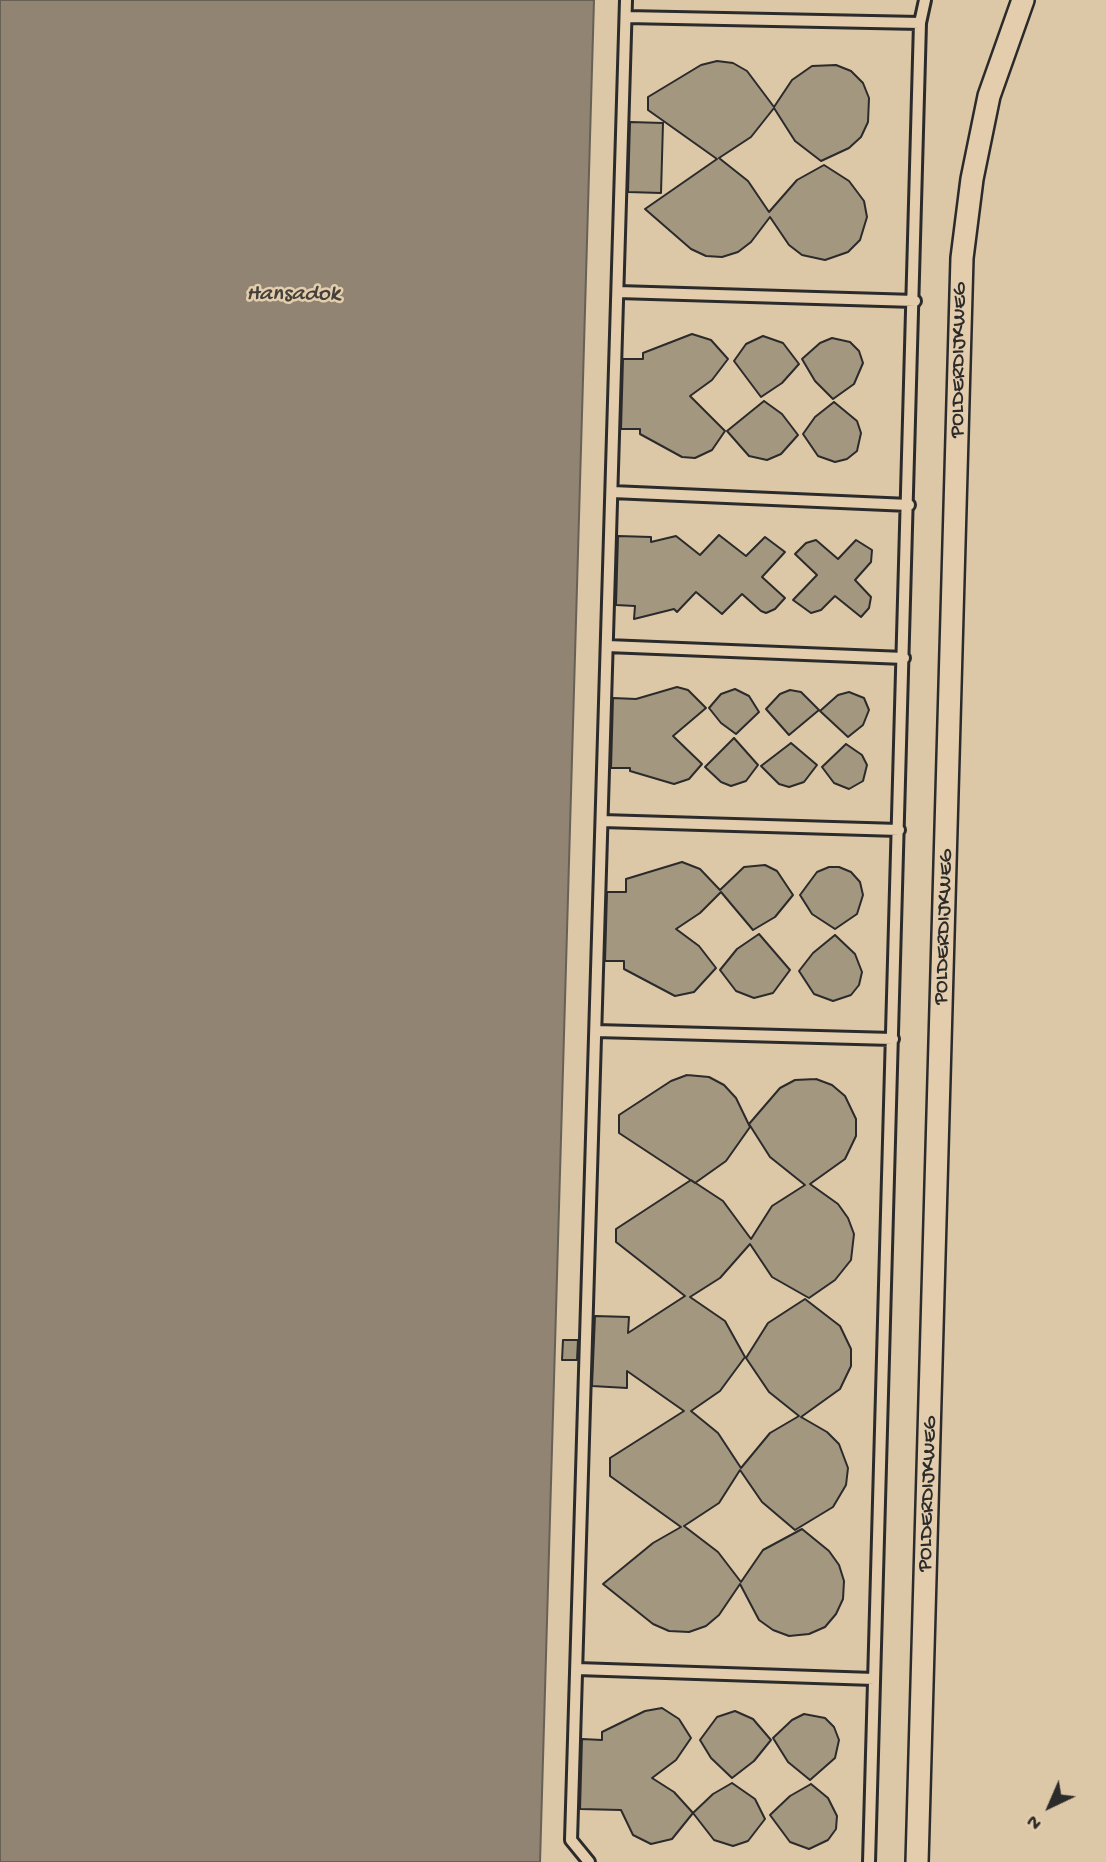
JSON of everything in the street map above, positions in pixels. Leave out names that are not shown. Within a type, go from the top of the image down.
[{"type":"street","name":"POLDERDIJKWEG","points":[[917,1862],[962,258],[972,179],[989,96],[1023,0]]},
{"type":"lane","points":[[589,1862],[570,1840],[626,0]]},
{"type":"lane","points":[[869,1862],[915,301],[920,23],[925,0]]},
{"type":"lane","points":[[626,17],[920,23]]},
{"type":"lane","points":[[618,292],[915,301]]},
{"type":"lane","points":[[612,492],[909,505]]},
{"type":"lane","points":[[607,646],[904,658]]},
{"type":"lane","points":[[602,821],[899,830]]},
{"type":"lane","points":[[596,1031],[893,1040]]},
{"type":"lane","points":[[577,1669],[874,1679]]},
{"type":"water","name":"Hansadok","points":[[0,0],[594,0],[540,1862],[0,1862]]},
{"type":"building","points":[[717,61],[733,63],[747,71],[774,107],[792,80],[812,66],[836,65],[851,71],[863,83],[869,98],[868,122],[861,137],[849,148],[821,161],[795,141],[774,108],[751,137],[719,158],[748,181],[769,212],[797,180],[824,165],[849,181],[864,201],[867,217],[860,240],[848,252],[825,260],[802,255],[789,245],[770,217],[751,242],[738,252],[722,257],[706,256],[691,249],[645,209],[717,159],[648,110],[648,97],[701,65]]},
{"type":"building","points":[[630,122],[663,123],[661,193],[628,192]]},
{"type":"building","points":[[692,334],[711,340],[728,359],[712,380],[690,396],[725,431],[712,450],[695,458],[682,457],[640,434],[640,429],[621,429],[623,359],[643,359],[643,353]]},
{"type":"building","points":[[763,336],[783,343],[799,364],[782,383],[761,397],[734,361],[746,344]]},
{"type":"building","points":[[832,338],[850,342],[859,351],[863,363],[854,384],[833,399],[815,381],[802,359],[820,343]]},
{"type":"building","points":[[764,401],[782,414],[798,435],[781,454],[767,460],[749,456],[727,431]]},
{"type":"building","points":[[834,402],[857,421],[861,433],[857,451],[847,459],[835,462],[818,456],[803,434],[815,417]]},
{"type":"building","points":[[719,535],[746,556],[765,537],[785,552],[762,577],[785,598],[775,609],[766,613],[761,611],[742,594],[722,614],[696,592],[677,612],[674,609],[634,619],[635,606],[616,605],[618,536],[651,537],[651,542],[676,536],[700,555]]},
{"type":"building","points":[[816,540],[838,559],[856,540],[872,550],[871,562],[855,580],[871,597],[869,608],[861,617],[835,596],[821,610],[811,613],[793,600],[817,575],[795,554],[806,543]]},
{"type":"building","points":[[677,687],[688,690],[706,708],[673,736],[702,764],[689,779],[674,784],[630,771],[630,768],[611,768],[613,698],[636,699]]},
{"type":"building","points":[[735,689],[749,696],[759,712],[736,734],[721,723],[709,708],[721,694]]},
{"type":"building","points":[[790,690],[801,692],[819,710],[789,735],[766,709],[780,694]]},
{"type":"building","points":[[849,692],[864,698],[869,710],[863,725],[848,737],[820,711],[838,695]]},
{"type":"building","points":[[734,738],[758,765],[746,781],[731,786],[721,782],[705,767]]},
{"type":"building","points":[[791,743],[817,765],[804,782],[789,787],[779,784],[761,766]]},
{"type":"building","points":[[846,744],[862,755],[867,765],[863,781],[849,789],[834,783],[822,767]]},
{"type":"building","points":[[682,862],[700,869],[720,890],[744,867],[765,865],[777,871],[793,895],[775,917],[753,930],[721,892],[700,913],[676,929],[699,946],[716,968],[694,992],[675,996],[624,969],[624,961],[605,961],[607,892],[626,892],[626,879]]},
{"type":"building","points":[[829,867],[839,867],[851,872],[860,882],[863,895],[857,914],[835,929],[812,914],[800,895],[817,872]]},
{"type":"building","points":[[759,934],[790,970],[773,993],[754,998],[736,991],[720,970],[737,949]]},
{"type":"building","points":[[835,935],[855,954],[862,972],[859,985],[851,995],[833,1001],[814,994],[799,971],[813,953]]},
{"type":"building","points":[[687,1075],[709,1077],[724,1085],[736,1098],[750,1127],[726,1161],[695,1183],[619,1133],[619,1115],[671,1081]]},
{"type":"building","points":[[816,1079],[832,1085],[845,1096],[856,1119],[856,1136],[845,1159],[810,1184],[838,1204],[848,1218],[854,1234],[851,1260],[835,1280],[809,1298],[772,1277],[750,1244],[720,1278],[690,1297],[725,1321],[745,1357],[720,1391],[691,1411],[718,1433],[741,1468],[770,1433],[799,1416],[769,1392],[746,1358],[768,1323],[805,1299],[840,1326],[851,1349],[851,1366],[840,1389],[801,1417],[827,1432],[839,1444],[848,1468],[846,1485],[833,1507],[795,1530],[762,1502],[740,1470],[719,1503],[684,1526],[718,1552],[741,1582],[763,1550],[802,1529],[829,1551],[839,1565],[844,1581],[843,1599],[836,1614],[825,1627],[809,1634],[789,1636],[773,1630],[759,1620],[740,1584],[719,1615],[706,1626],[689,1632],[669,1631],[653,1624],[603,1584],[653,1543],[681,1527],[610,1476],[610,1458],[684,1411],[627,1371],[627,1388],[592,1386],[595,1316],[629,1317],[628,1333],[685,1296],[616,1242],[616,1229],[691,1180],[723,1201],[751,1239],[772,1206],[805,1185],[770,1157],[749,1124],[780,1088],[795,1080]]},
{"type":"building","points":[[563,1340],[578,1340],[577,1360],[562,1360]]},
{"type":"building","points":[[662,1708],[679,1719],[691,1738],[676,1760],[652,1778],[674,1792],[693,1813],[672,1839],[651,1844],[633,1835],[621,1810],[580,1809],[582,1739],[602,1740],[602,1732],[645,1711]]},
{"type":"building","points":[[735,1711],[753,1719],[771,1740],[754,1761],[732,1778],[711,1758],[700,1740],[717,1717]]},
{"type":"building","points":[[804,1714],[825,1718],[834,1727],[839,1740],[835,1758],[810,1780],[788,1762],[773,1738],[792,1720]]},
{"type":"building","points":[[732,1783],[755,1799],[765,1819],[748,1841],[733,1846],[714,1840],[693,1813],[713,1794]]},
{"type":"building","points":[[811,1784],[828,1798],[837,1816],[836,1829],[828,1840],[809,1849],[790,1842],[770,1815],[790,1796]]}]
